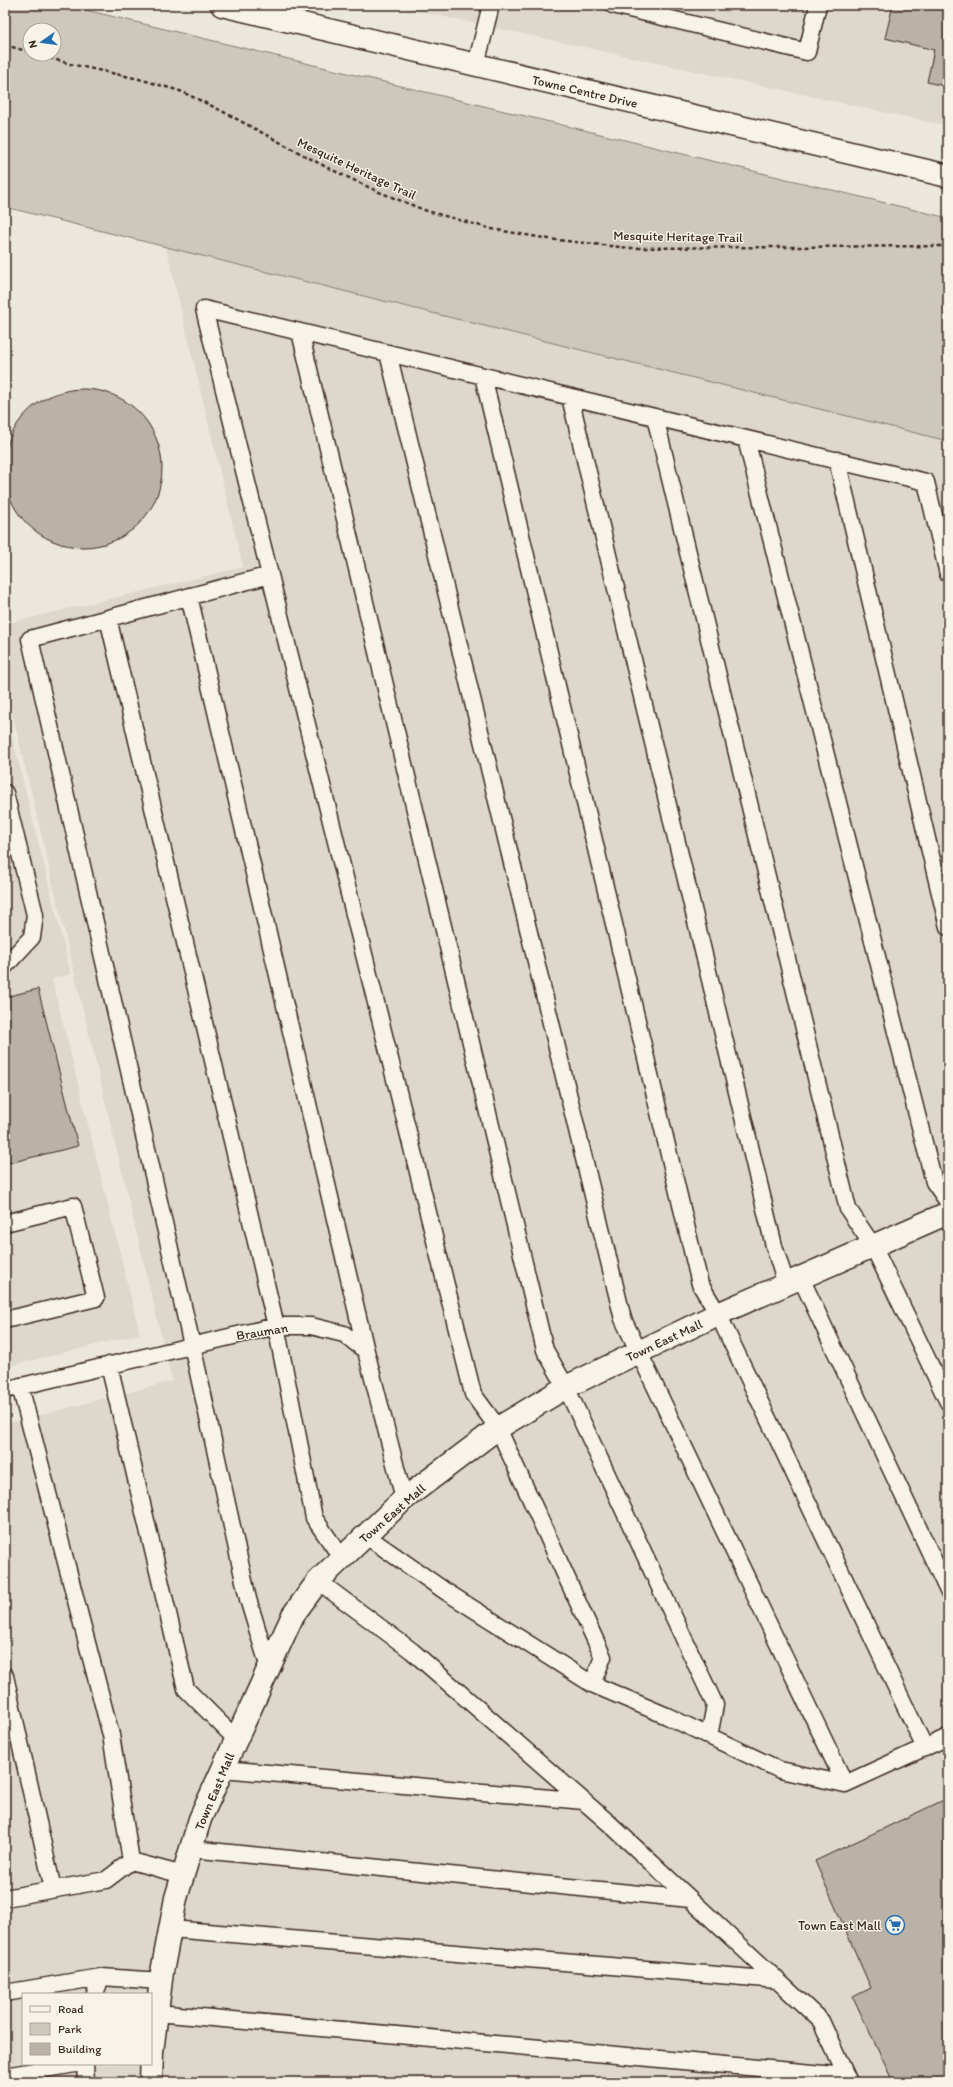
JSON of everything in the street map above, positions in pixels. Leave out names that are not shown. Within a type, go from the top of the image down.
[{"type":"street","name":"Towne Centre Drive","points":[[222,5],[948,176]]},
{"type":"street","name":"Town East Mall","points":[[152,2052],[161,1981],[171,1930],[183,1875],[200,1819],[293,1615],[318,1581],[341,1557],[404,1499],[498,1428],[566,1387],[718,1314],[948,1213]]},
{"type":"street","name":"Town East Mall","points":[[151,2082],[152,2065]]},
{"type":"lane","points":[[476,65],[491,5]]},
{"type":"lane","points":[[614,5],[807,52],[818,5]]},
{"type":"lane","points":[[592,1684],[603,1657],[498,1428],[473,1394],[204,309],[926,482],[948,574]]},
{"type":"lane","points":[[300,332],[545,1350],[566,1387],[715,1706],[709,1736]]},
{"type":"lane","points":[[388,353],[624,1318],[845,1784]]},
{"type":"lane","points":[[483,376],[700,1284],[718,1314],[925,1748]]},
{"type":"lane","points":[[570,397],[774,1246],[794,1281],[948,1591]]},
{"type":"lane","points":[[655,417],[848,1209],[873,1246],[948,1402]]},
{"type":"lane","points":[[746,439],[934,1182],[948,1202]]},
{"type":"lane","points":[[837,460],[948,927]]},
{"type":"lane","points":[[269,1668],[248,1599],[192,1345],[30,639],[270,575]]},
{"type":"lane","points":[[188,596],[366,1351],[404,1499]]},
{"type":"lane","points":[[108,618],[276,1326],[314,1518],[341,1557]]},
{"type":"lane","points":[[5,793],[35,915],[32,936],[5,966]]},
{"type":"lane","points":[[5,1223],[73,1206],[96,1298],[5,1320]]},
{"type":"lane","name":"Brauman","points":[[13,1388],[276,1326],[311,1326],[344,1334],[366,1351]]},
{"type":"lane","points":[[109,1365],[186,1689],[236,1739]]},
{"type":"lane","points":[[13,1388],[111,1734],[131,1861]]},
{"type":"lane","points":[[366,1535],[445,1591],[592,1684],[709,1736],[780,1770],[845,1784],[948,1737]]},
{"type":"lane","points":[[157,2013],[847,2079],[822,2021],[584,1801],[412,1651],[318,1581]]},
{"type":"lane","points":[[5,1676],[53,1889]]},
{"type":"lane","points":[[223,1769],[584,1801]]},
{"type":"lane","points":[[191,1849],[690,1898]]},
{"type":"lane","points":[[131,1861],[183,1875]]},
{"type":"lane","points":[[5,1898],[106,1880],[131,1861]]},
{"type":"lane","points":[[171,1930],[777,1980]]},
{"type":"lane","points":[[95,1993],[101,1977]]},
{"type":"lane","points":[[5,1993],[101,1977],[161,1981]]},
{"type":"lane","points":[[5,2076],[69,2065]]},
{"type":"lane","points":[[85,2065],[86,2082]]},
{"type":"path","points":[[5,45],[22,50]]},
{"type":"path","name":"Mesquite Heritage Trail","points":[[62,62],[140,79],[180,91],[218,109],[326,167],[379,192],[427,211],[492,229],[549,239],[628,248],[948,246]]},
{"type":"shaded area","points":[[390,5],[948,5],[948,126]]},
{"type":"shaded area","points":[[166,247],[948,441],[948,2082],[5,2082],[5,1424],[172,1381],[5,683],[5,624],[243,567]]},
{"type":"shaded area","points":[[5,708],[71,974],[52,979],[140,1334],[5,1367]]},
{"type":"green space","points":[[5,5],[65,5],[948,218],[948,441],[5,207]]},
{"type":"building","points":[[893,5],[948,5],[948,87],[927,82],[934,50],[885,38]]},
{"type":"building","points":[[83,389],[113,395],[127,402],[139,412],[149,424],[156,438],[162,468],[156,498],[149,512],[139,524],[127,534],[113,541],[83,547],[53,541],[39,534],[27,524],[17,512],[10,498],[4,468],[10,438],[17,424],[27,412],[39,402],[53,395]]},
{"type":"building","points":[[38,989],[78,1146],[5,1164],[5,997]]},
{"type":"building","name":"Town East Mall","points":[[948,1798],[948,2082],[893,2082],[853,1997],[871,1988],[815,1861]]},
{"type":"place","name":"Town East Mall","points":[[895,1925]]}]
